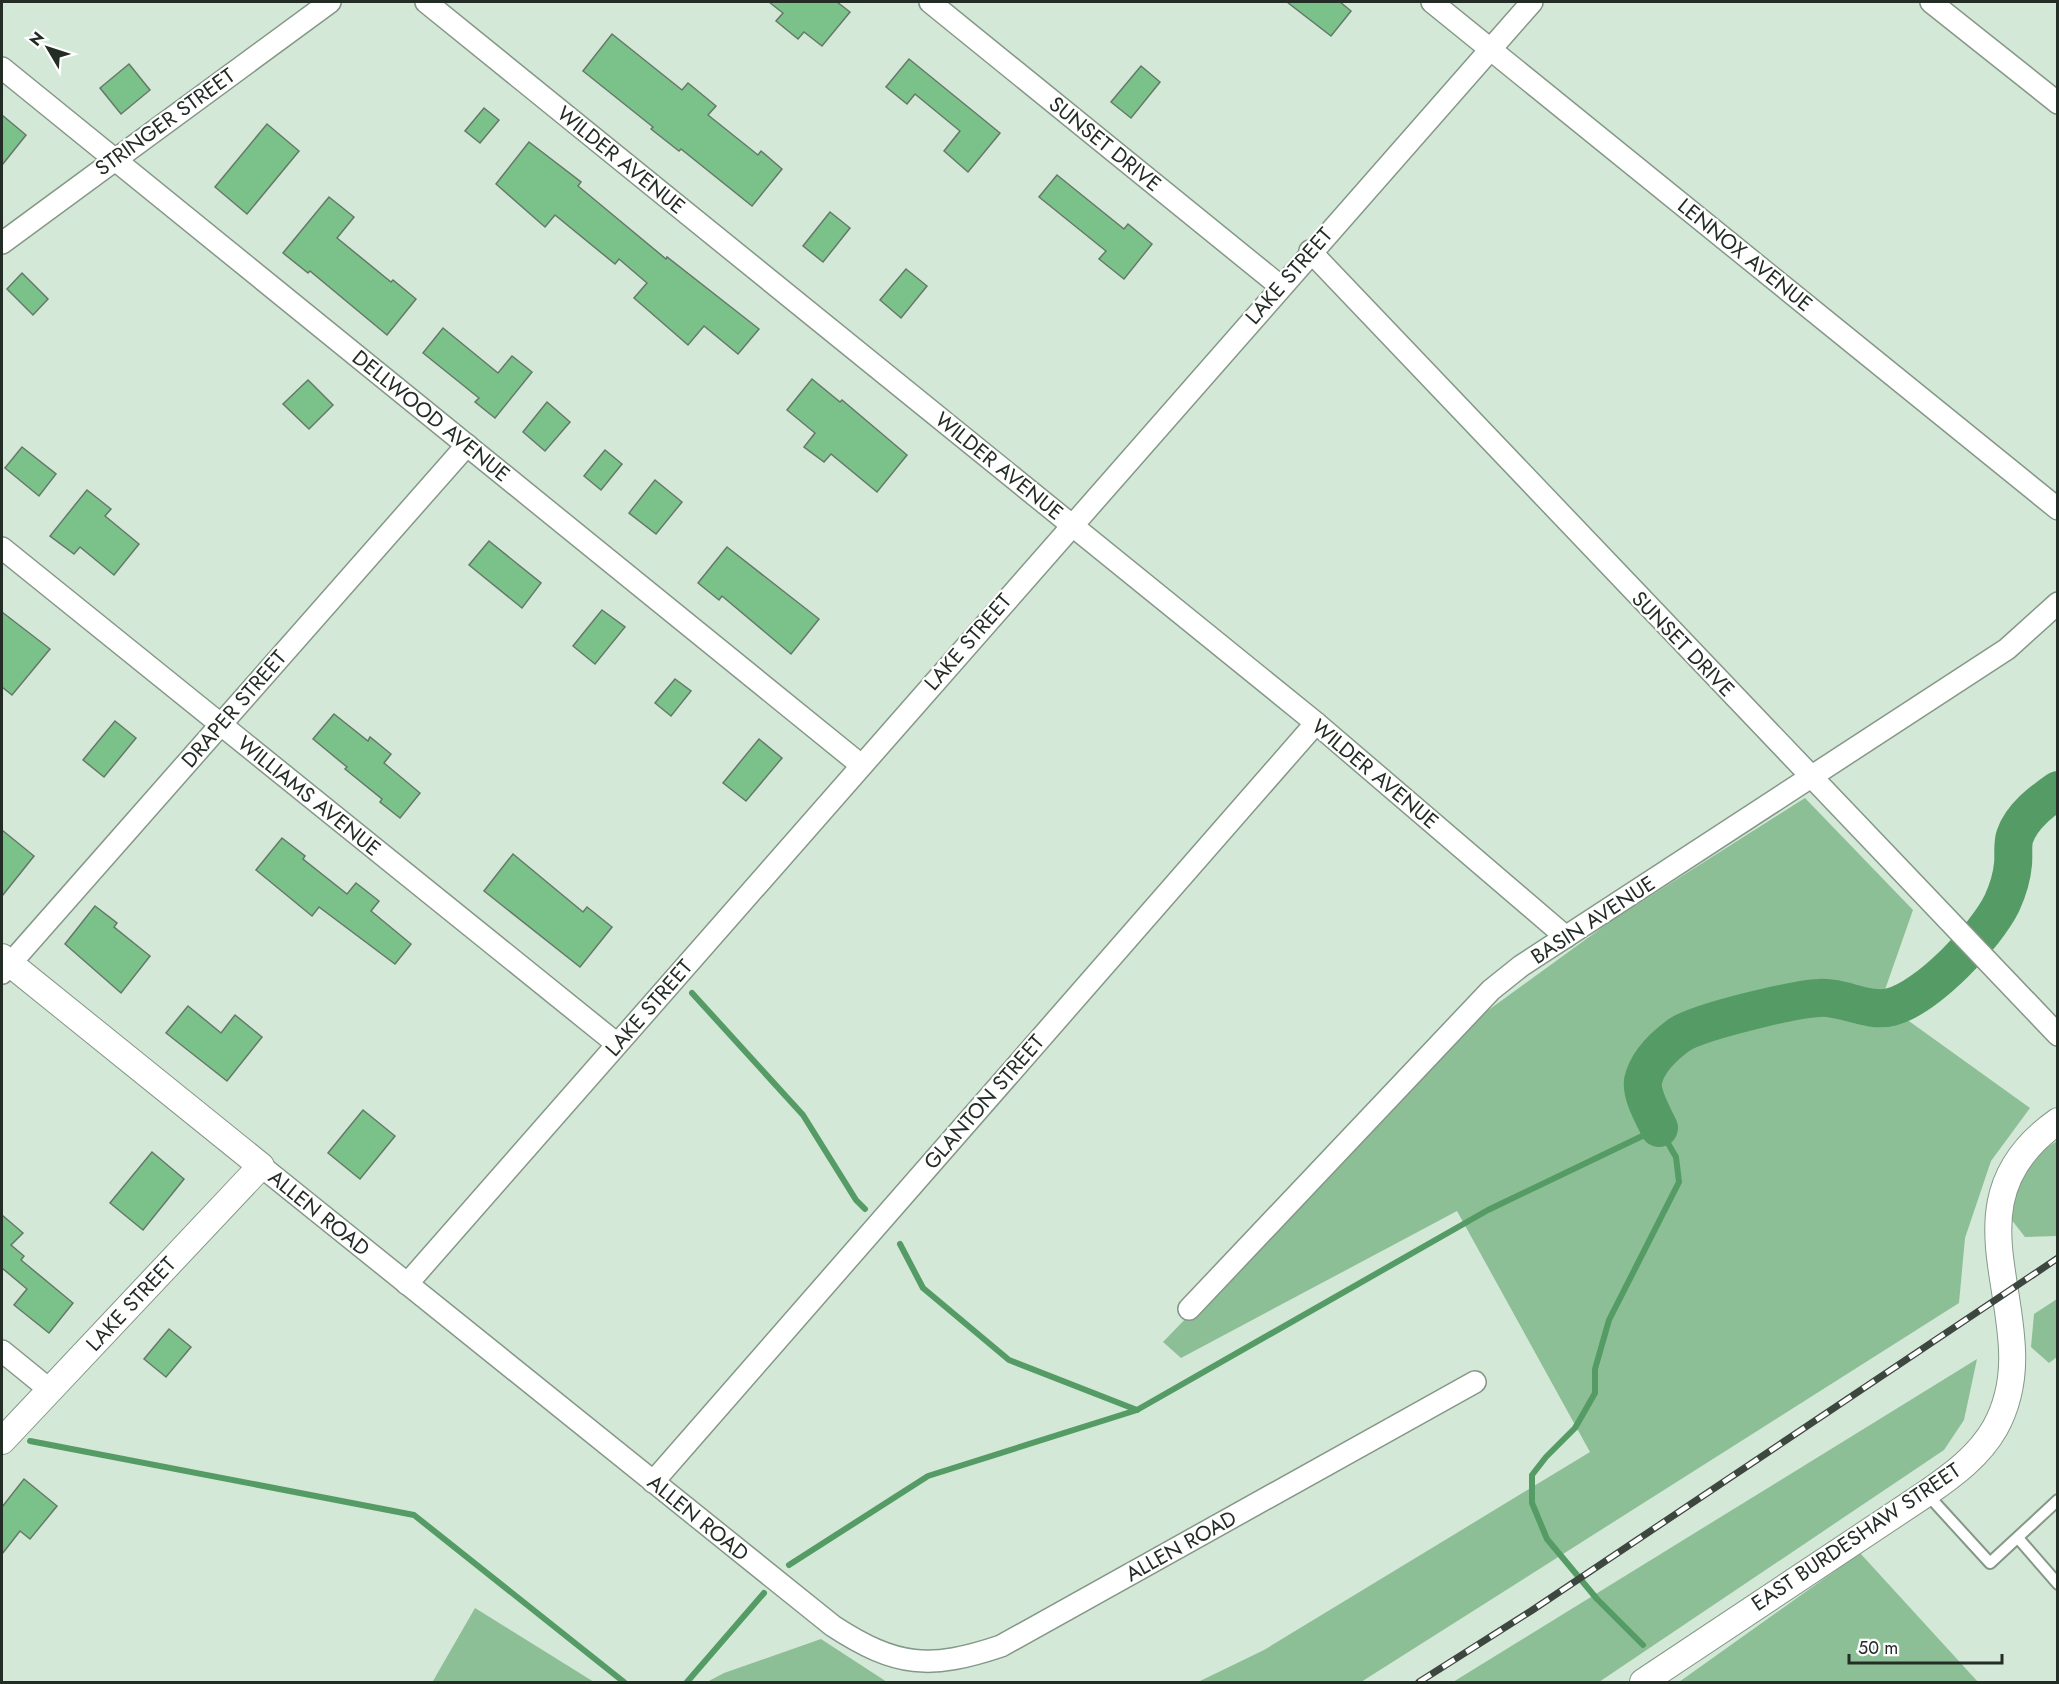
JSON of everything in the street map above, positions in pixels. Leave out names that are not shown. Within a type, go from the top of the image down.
[{"type":"street","name":"STRINGER STREET","points":[[2,243],[330,2]]},
{"type":"street","name":"WILDER AVENUE","points":[[426,2],[1316,723],[1566,937]]},
{"type":"street","name":"SUNSET DRIVE","points":[[930,2],[1280,286]]},
{"type":"street","name":"LENNOX AVENUE","points":[[1432,2],[2058,509]]},
{"type":"street","name":"LAKE STREET","points":[[407,1284],[1280,286],[1532,2]]},
{"type":"street","points":[[1931,2],[2058,103]]},
{"type":"street","name":"DELLWOOD AVENUE","points":[[2,68],[861,765]]},
{"type":"street","name":"SUNSET DRIVE","points":[[1311,251],[2058,1035]]},
{"type":"street","name":"DRAPER STREET","points":[[4,964],[467,445]]},
{"type":"street","name":"WILLIAMS AVENUE","points":[[2,548],[617,1044]]},
{"type":"street","name":"BASIN AVENUE","points":[[1189,1309],[1463,1016],[1521,966],[2007,648],[2058,603]]},
{"type":"street","name":"GLANTON STREET","points":[[653,1482],[1316,723]]},
{"type":"street","name":"ALLEN ROAD","points":[[4,964],[261,1166],[833,1626],[889,1657],[916,1662],[943,1660],[971,1656],[1001,1646],[1475,1382]]},
{"type":"street","name":"EAST BURDESHAW STREET","points":[[1642,1683],[1960,1470],[1995,1428],[2006,1403],[2012,1378],[2013,1355],[2012,1332],[1998,1257],[1999,1204],[2007,1179],[2020,1156],[2058,1120]]},
{"type":"street","name":"LAKE STREET","points":[[2,1441],[261,1166]]},
{"type":"street","points":[[2,1351],[50,1390]]},
{"type":"lane","points":[[1927,1493],[1990,1563],[2058,1500]]},
{"type":"lane","points":[[2018,1538],[2058,1584]]},
{"type":"green space","points":[[1805,798],[1913,910],[1881,1001],[2030,1108],[1991,1161],[1965,1238],[1959,1303],[1361,1682],[1198,1682],[1264,1650],[1590,1452],[1457,1211],[1181,1358],[1163,1342],[1472,1022],[1611,921]]},
{"type":"green space","points":[[2057,1141],[2057,1236],[2025,1237],[2007,1214],[2018,1179],[2035,1156]]},
{"type":"green space","points":[[2057,1299],[2057,1357],[2049,1363],[2031,1347],[2034,1314]]},
{"type":"green space","points":[[1977,1359],[1964,1420],[1944,1450],[1599,1682],[1453,1682]]},
{"type":"green space","points":[[1860,1553],[1978,1682],[1679,1682]]},
{"type":"green space","points":[[475,1608],[594,1682],[433,1681]]},
{"type":"green space","points":[[821,1639],[887,1682],[707,1682],[724,1673]]},
{"type":"building","points":[[769,2],[837,2],[850,12],[822,46],[804,32],[798,39],[776,21],[783,13]]},
{"type":"building","points":[[1287,2],[1340,2],[1351,11],[1331,36]]},
{"type":"building","points":[[612,34],[682,90],[688,83],[716,106],[708,115],[758,155],[761,151],[782,169],[752,206],[681,149],[679,151],[651,129],[653,127],[583,71]]},
{"type":"building","points":[[909,59],[1000,133],[968,172],[944,151],[960,131],[915,94],[907,104],[886,87]]},
{"type":"building","points":[[129,64],[150,90],[121,114],[100,88]]},
{"type":"building","points":[[1141,66],[1160,82],[1131,118],[1111,102]]},
{"type":"building","points":[[484,108],[499,120],[480,143],[465,131]]},
{"type":"building","points":[[2,115],[26,135],[2,165]]},
{"type":"building","points":[[267,124],[299,151],[247,214],[215,187]]},
{"type":"building","points":[[529,142],[581,182],[578,186],[666,259],[667,257],[759,329],[738,354],[704,326],[688,345],[634,298],[647,283],[619,259],[615,264],[555,215],[545,227],[496,184]]},
{"type":"building","points":[[1057,175],[1124,229],[1128,224],[1152,244],[1124,279],[1099,259],[1106,251],[1039,197]]},
{"type":"building","points":[[329,197],[354,217],[337,238],[391,282],[393,280],[416,299],[387,335],[310,271],[308,273],[283,253]]},
{"type":"building","points":[[830,212],[850,228],[823,262],[803,246]]},
{"type":"building","points":[[906,269],[927,286],[901,318],[880,300]]},
{"type":"building","points":[[22,273],[48,299],[33,315],[7,289]]},
{"type":"building","points":[[443,328],[498,373],[512,356],[532,372],[495,418],[475,402],[479,398],[423,353]]},
{"type":"building","points":[[812,379],[840,402],[842,400],[907,455],[877,492],[831,454],[824,462],[804,447],[815,433],[787,410]]},
{"type":"building","points":[[308,380],[333,405],[309,429],[283,404]]},
{"type":"building","points":[[547,402],[570,422],[545,451],[523,432]]},
{"type":"building","points":[[22,447],[56,474],[39,496],[5,468]]},
{"type":"building","points":[[605,450],[622,464],[601,490],[584,476]]},
{"type":"building","points":[[655,480],[682,502],[656,534],[629,513]]},
{"type":"building","points":[[87,490],[111,509],[105,516],[139,544],[114,575],[80,547],[74,554],[50,536]]},
{"type":"building","points":[[489,541],[541,583],[522,608],[469,565]]},
{"type":"building","points":[[727,547],[819,619],[791,654],[722,596],[719,600],[698,583]]},
{"type":"building","points":[[602,610],[625,627],[595,664],[573,646]]},
{"type":"building","points":[[2,612],[50,649],[12,695],[2,687]]},
{"type":"building","points":[[675,679],[691,691],[671,716],[655,703]]},
{"type":"building","points":[[334,714],[368,741],[370,737],[391,754],[384,763],[420,793],[400,818],[380,802],[382,799],[345,769],[347,767],[313,739]]},
{"type":"building","points":[[115,721],[136,738],[104,777],[83,760]]},
{"type":"building","points":[[759,739],[782,758],[746,801],[723,783]]},
{"type":"building","points":[[2,830],[34,856],[2,896]]},
{"type":"building","points":[[282,838],[305,856],[303,859],[347,894],[356,883],[379,901],[371,911],[411,944],[395,964],[319,907],[312,916],[256,870]]},
{"type":"building","points":[[513,854],[583,912],[587,907],[612,927],[580,967],[484,891]]},
{"type":"building","points":[[95,906],[117,923],[114,927],[150,956],[121,993],[65,944]]},
{"type":"building","points":[[188,1006],[221,1033],[235,1015],[262,1037],[227,1081],[166,1033]]},
{"type":"building","points":[[363,1110],[395,1136],[360,1179],[328,1153]]},
{"type":"building","points":[[152,1152],[184,1179],[143,1230],[110,1203]]},
{"type":"building","points":[[2,1215],[23,1233],[11,1245],[24,1256],[21,1260],[73,1303],[49,1333],[14,1305],[27,1289],[2,1268]]},
{"type":"building","points":[[169,1329],[191,1347],[166,1377],[144,1359]]},
{"type":"building","points":[[24,1479],[57,1506],[30,1539],[20,1531],[2,1554],[2,1507]]},
{"type":"waterway","points":[[1659,1128],[1646,1099],[1643,1081],[1648,1067],[1657,1055],[1679,1035],[1725,1018],[1807,999],[1828,998],[1873,1008],[1891,1007],[1921,992],[1938,979],[1969,948],[1994,917],[2002,903],[2012,874],[2013,846],[2018,829],[2033,810],[2058,790]]},
{"type":"waterway","points":[[692,993],[803,1115],[856,1200],[865,1209]]},
{"type":"waterway","points":[[789,1565],[928,1476],[1137,1410],[1488,1210],[1659,1128],[1676,1157],[1679,1182],[1609,1320],[1595,1369],[1595,1393],[1575,1428],[1546,1457],[1532,1475],[1532,1503],[1547,1539],[1597,1599],[1643,1645]]},
{"type":"waterway","points":[[900,1244],[923,1288],[1009,1360],[1137,1410]]},
{"type":"waterway","points":[[30,1441],[414,1515],[624,1682]]},
{"type":"waterway","points":[[687,1682],[764,1593]]},
{"type":"railway","points":[[1419,1682],[1531,1611],[2058,1258]]}]
